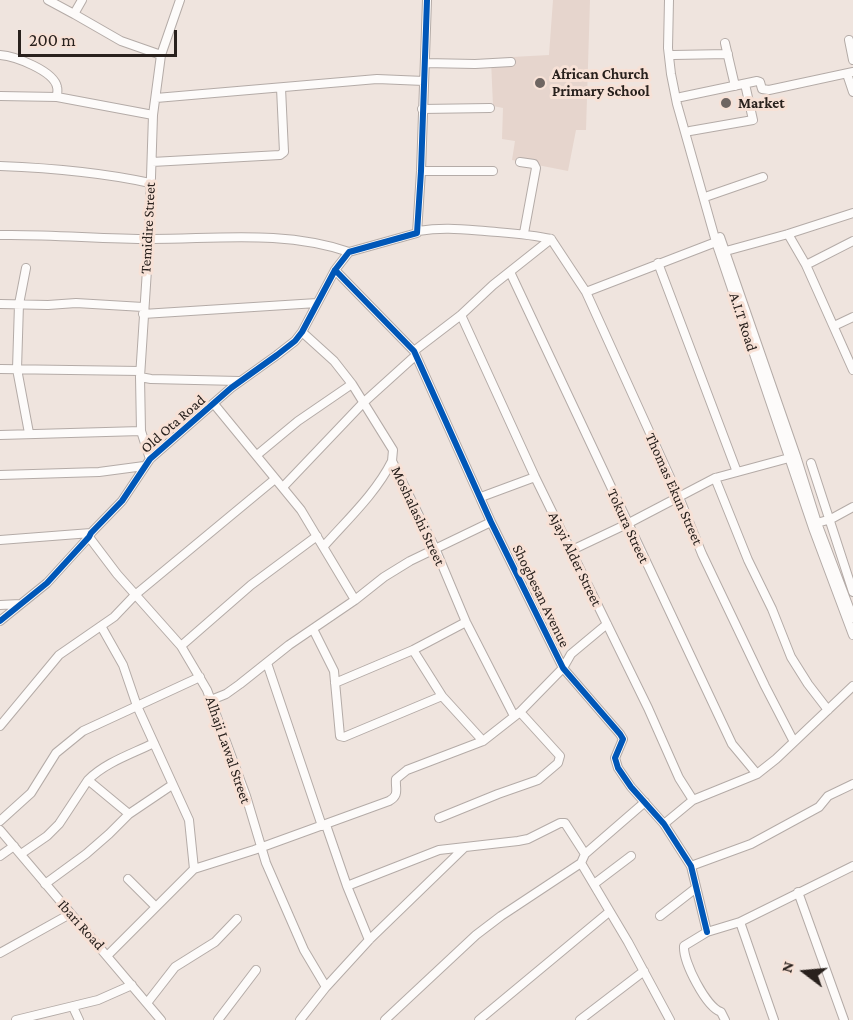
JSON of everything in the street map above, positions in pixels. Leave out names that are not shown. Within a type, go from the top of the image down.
[{"type":"street","points":[[48,0],[121,41],[161,55]]},
{"type":"street","points":[[74,14],[82,0]]},
{"type":"street","name":"Temidire Street","points":[[150,459],[141,431],[140,374],[153,115],[161,55],[180,0]]},
{"type":"street","points":[[418,231],[427,0]]},
{"type":"street","name":"A.I.T Road","points":[[669,0],[668,48],[671,74],[711,217],[726,251],[817,523],[851,603],[853,618]]},
{"type":"street","name":"A.I.T Road","points":[[674,0],[673,55],[681,97],[708,196],[716,242],[789,458],[853,635]]},
{"type":"street","points":[[849,40],[853,60]]},
{"type":"street","points":[[725,44],[735,86]]},
{"type":"street","points":[[673,55],[728,54]]},
{"type":"street","points":[[0,55],[22,60],[52,78],[57,87],[57,97]]},
{"type":"street","points":[[425,63],[511,62]]},
{"type":"street","points":[[681,97],[757,81],[765,91],[850,73],[853,92]]},
{"type":"street","points":[[156,98],[377,79],[424,81]]},
{"type":"street","points":[[690,131],[753,120],[745,84]]},
{"type":"street","points":[[152,162],[280,155],[284,152],[281,88]]},
{"type":"street","points":[[0,96],[57,97],[153,115]]},
{"type":"street","points":[[422,109],[490,108]]},
{"type":"street","points":[[520,162],[536,165],[524,233]]},
{"type":"street","points":[[0,166],[110,174],[150,183]]},
{"type":"street","points":[[421,171],[493,171]]},
{"type":"street","points":[[708,196],[763,177]]},
{"type":"street","points":[[726,251],[853,213]]},
{"type":"street","points":[[0,235],[148,239],[283,237],[313,241],[349,252],[418,231],[464,228],[524,233],[551,238]]},
{"type":"street","points":[[788,234],[806,265],[853,370]]},
{"type":"street","points":[[283,488],[414,353],[551,238]]},
{"type":"street","name":"Thomas Ekun Street","points":[[551,238],[586,292],[679,497],[702,554],[794,742]]},
{"type":"street","points":[[806,265],[853,241]]},
{"type":"street","points":[[586,292],[716,242]]},
{"type":"street","name":"Old Ota Road","points":[[0,621],[53,577],[122,501],[150,459],[231,388],[285,350],[302,332],[335,270],[349,252]]},
{"type":"street","points":[[658,263],[737,472]]},
{"type":"street","points":[[26,268],[19,304],[17,369],[29,433]]},
{"type":"street","name":"Shogbesan Avenue","points":[[335,270],[414,353],[491,522],[563,668],[620,734],[623,739],[615,758],[618,768],[631,787],[664,824],[691,866],[707,932]]},
{"type":"street","name":"Tokura Street","points":[[510,272],[732,744],[757,774]]},
{"type":"street","points":[[0,304],[76,303],[143,310],[317,303]]},
{"type":"street","name":"Ajayi Alder Street","points":[[461,315],[535,477],[648,708],[679,778],[693,800]]},
{"type":"street","points":[[834,326],[853,316]]},
{"type":"street","name":"Moshalashi Street","points":[[302,332],[334,361],[352,384],[393,450],[392,461],[435,548],[466,622],[517,714],[560,756],[558,763],[538,780],[439,818]]},
{"type":"street","points":[[0,369],[140,374],[151,379],[240,381]]},
{"type":"street","points":[[256,455],[298,421],[352,384]]},
{"type":"street","points":[[214,404],[301,510],[355,600]]},
{"type":"street","points":[[0,435],[141,431]]},
{"type":"street","points":[[572,550],[715,478],[789,458]]},
{"type":"street","points":[[324,546],[363,502],[387,472],[392,461]]},
{"type":"street","points":[[811,463],[853,592]]},
{"type":"street","points":[[0,474],[99,472],[144,466]]},
{"type":"street","points":[[481,496],[535,477]]},
{"type":"street","points":[[715,478],[791,657],[828,710]]},
{"type":"street","points":[[0,726],[59,655],[114,617],[135,595],[275,479]]},
{"type":"street","points":[[807,490],[819,485]]},
{"type":"street","points":[[817,523],[831,519],[853,507]]},
{"type":"street","points":[[211,700],[226,693],[384,577],[435,548],[491,522]]},
{"type":"street","points":[[0,540],[90,535]]},
{"type":"street","name":"Alhaji Lawal Street","points":[[90,535],[135,595],[181,646],[200,676],[246,796],[260,848],[304,950],[326,987]]},
{"type":"street","points":[[181,646],[251,585],[317,536]]},
{"type":"street","points":[[0,605],[22,603]]},
{"type":"street","points":[[335,683],[412,650],[466,622]]},
{"type":"street","points":[[108,955],[194,869],[260,848],[395,798],[396,779],[407,770],[483,741],[517,714],[563,668],[571,654],[607,624]]},
{"type":"street","points":[[101,626],[123,665],[137,706],[189,820],[194,869]]},
{"type":"street","points":[[313,629],[332,665],[340,736],[344,737],[442,696]]},
{"type":"street","points":[[412,650],[442,696],[483,741]]},
{"type":"street","points":[[267,663],[324,825],[369,940]]},
{"type":"street","points":[[0,821],[27,799],[52,759],[64,746],[92,726],[200,676]]},
{"type":"street","points":[[664,824],[693,800],[757,774],[853,686]]},
{"type":"street","points":[[21,854],[47,836],[59,824],[88,780],[103,768],[154,743]]},
{"type":"street","points":[[88,780],[129,814]]},
{"type":"street","points":[[691,866],[751,844],[819,807],[828,796],[853,784]]},
{"type":"street","points":[[45,884],[109,834],[129,814],[172,785]]},
{"type":"street","points":[[385,1020],[476,935],[581,863],[585,854],[645,802]]},
{"type":"street","points":[[347,886],[439,850],[518,841],[563,822],[585,854]]},
{"type":"street","name":"Ibari Road","points":[[0,830],[161,1020]]},
{"type":"street","points":[[0,856],[14,846]]},
{"type":"street","points":[[300,1020],[326,987],[369,940],[464,848]]},
{"type":"street","points":[[594,884],[632,856]]},
{"type":"street","points":[[581,863],[670,1020]]},
{"type":"street","points":[[725,1020],[721,1012],[713,1009],[692,974],[684,946],[707,932],[740,922],[853,866]]},
{"type":"street","points":[[128,879],[155,906]]},
{"type":"street","points":[[660,916],[696,888]]},
{"type":"street","points":[[798,892],[844,1020]]},
{"type":"street","points":[[479,1020],[609,912]]},
{"type":"street","points":[[0,953],[70,914]]},
{"type":"street","points":[[147,1003],[175,967],[214,942],[237,919]]},
{"type":"street","points":[[740,922],[774,1020]]},
{"type":"street","points":[[218,1020],[255,970]]},
{"type":"street","points":[[580,1020],[644,971]]},
{"type":"street","points":[[18,1020],[106,997],[132,985]]},
{"type":"street","points":[[73,1007],[79,1020]]},
{"type":"shaded area","name":"African Church Primary School","points":[[553,0],[590,0],[586,130],[576,130],[568,171],[512,160],[515,141],[502,139],[503,108],[493,106],[491,60],[549,55]]},
{"type":"cycle path","points":[[0,621],[47,583],[122,501],[150,459],[231,388],[295,341],[335,270],[349,252],[417,233],[427,0]]},
{"type":"cycle path","points":[[335,270],[414,351],[491,522],[563,668],[620,734],[623,739],[615,758],[618,768],[631,787],[664,824],[691,866],[707,932]]},
{"type":"place","name":"African Church Primary School","points":[[540,83]]},
{"type":"place","name":"Market","points":[[726,103]]}]
